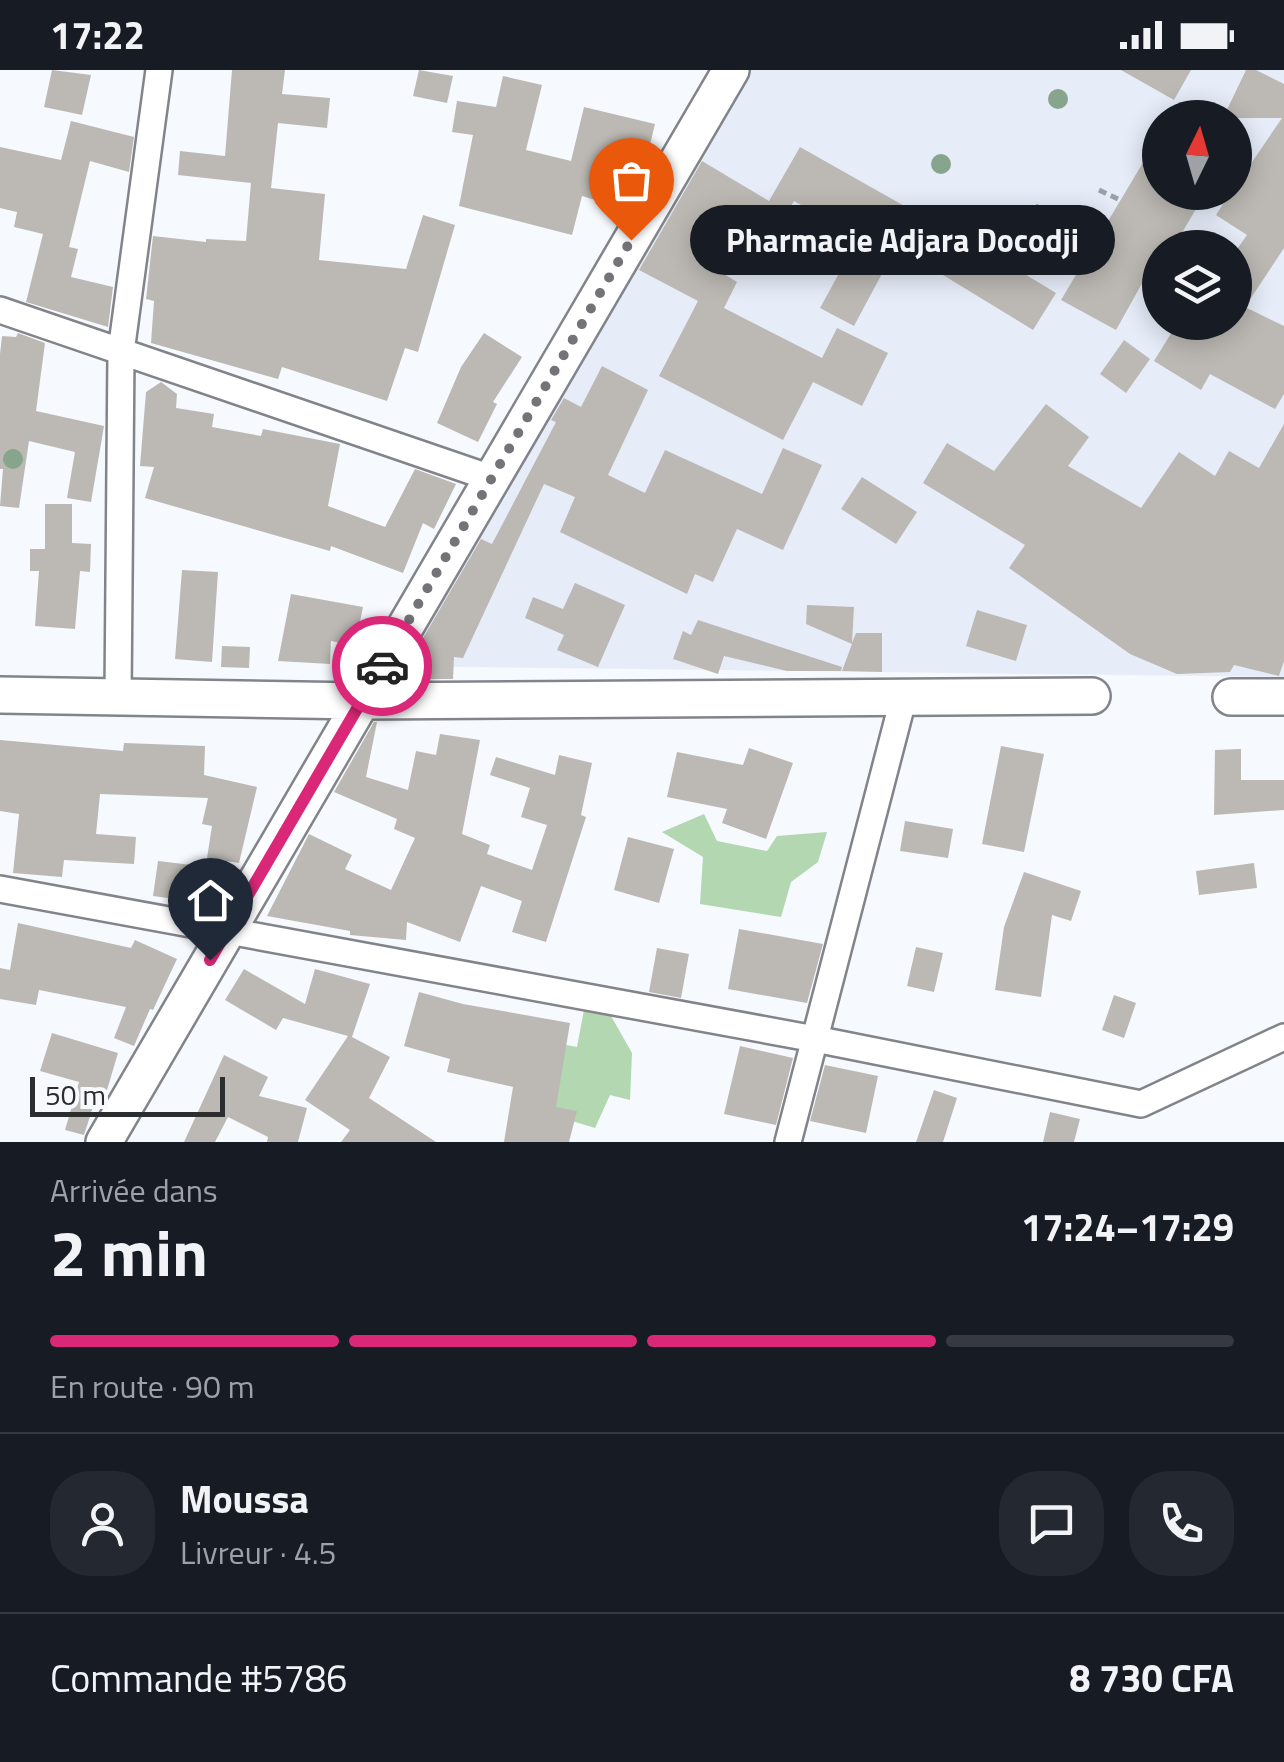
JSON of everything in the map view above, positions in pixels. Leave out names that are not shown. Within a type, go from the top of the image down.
[{"type":"street","points":[[118,696],[121,352],[159,70]]},
{"type":"street","points":[[104,1142],[731,70]]},
{"type":"street","points":[[0,310],[491,478]]},
{"type":"street","points":[[0,695],[362,701],[1092,696]]},
{"type":"street","points":[[788,1142],[904,696]]},
{"type":"street","points":[[1231,697],[1284,697]]},
{"type":"street","points":[[0,890],[814,1039],[1141,1104],[1284,1037]]},
{"type":"path","points":[[1100,190],[1120,200]]},
{"type":"path","points":[[1005,262],[1039,205]]},
{"type":"shaded area","points":[[749,70],[1284,70],[1284,677],[396,666]]},
{"type":"green space","points":[[704,814],[717,841],[767,851],[777,836],[827,832],[818,862],[791,882],[781,917],[700,904],[703,857],[662,832]]},
{"type":"green space","points":[[584,1010],[611,1016],[632,1053],[630,1100],[610,1095],[595,1128],[531,1102],[561,1044],[577,1047]]},
{"type":"building","points":[[52,70],[91,75],[82,115],[44,107]]},
{"type":"building","points":[[232,70],[285,70],[282,94],[330,98],[327,128],[278,123],[271,188],[325,194],[319,260],[406,269],[423,215],[455,225],[418,352],[405,348],[387,401],[282,367],[278,379],[151,343],[154,301],[146,299],[153,236],[206,242],[246,241],[251,183],[178,175],[180,151],[225,156]]},
{"type":"building","points":[[419,70],[453,76],[447,103],[413,96]]},
{"type":"building","points":[[1121,70],[1191,70],[1174,100]]},
{"type":"building","points":[[1246,70],[1256,70],[1284,84],[1284,248],[1252,296],[1252,230],[1239,230],[1216,215],[1219,210],[1252,210],[1252,162],[1282,118],[1252,118],[1252,100],[1232,100]]},
{"type":"building","points":[[503,76],[542,85],[526,150],[571,161],[584,107],[655,124],[646,161],[614,154],[602,202],[582,196],[572,235],[459,206],[473,135],[452,132],[457,101],[496,107]]},
{"type":"building","points":[[71,121],[134,137],[129,172],[90,161],[69,247],[78,249],[71,277],[113,287],[108,327],[26,302],[43,234],[14,227],[17,212],[0,208],[0,147],[61,160]]},
{"type":"building","points":[[800,147],[915,212],[854,326],[820,308],[859,237],[794,201],[775,232],[734,208],[703,261],[737,282],[724,308],[822,358],[837,328],[888,353],[862,406],[813,382],[783,440],[659,376],[698,301],[639,270],[702,161],[769,201]]},
{"type":"building","points":[[1142,164],[1142,210],[1195,210],[1184,230],[1142,230],[1142,284],[1116,330],[1061,300]]},
{"type":"building","points":[[965,238],[1056,293],[1033,330],[943,275]]},
{"type":"building","points":[[1252,310],[1284,326],[1284,394],[1275,409],[1210,374],[1201,390],[1154,361],[1167,340],[1252,340]]},
{"type":"building","points":[[18,333],[45,343],[36,411],[104,426],[91,502],[67,498],[75,452],[29,441],[19,508],[0,506],[0,354],[2,336],[16,337]]},
{"type":"building","points":[[484,333],[522,357],[493,402],[497,404],[478,442],[437,423],[461,367]]},
{"type":"building","points":[[1124,340],[1150,359],[1126,393],[1100,374]]},
{"type":"building","points":[[602,366],[648,390],[608,475],[645,493],[665,450],[762,494],[783,448],[822,465],[783,550],[737,529],[713,582],[695,574],[687,594],[560,532],[575,497],[544,484],[463,658],[454,657],[453,679],[409,679],[409,662],[481,539],[492,544],[556,422],[551,420],[564,398],[581,407]]},
{"type":"building","points":[[161,382],[177,394],[176,408],[214,414],[212,427],[261,436],[263,429],[340,444],[328,506],[385,527],[415,469],[456,484],[434,529],[423,523],[403,573],[331,546],[330,551],[145,498],[154,467],[140,466],[146,392]]},
{"type":"building","points":[[1046,404],[1089,437],[1068,466],[1141,508],[1179,452],[1215,476],[1229,451],[1259,468],[1284,424],[1284,661],[1279,676],[1234,665],[1230,672],[1177,674],[1130,654],[1009,568],[1025,545],[923,483],[947,443],[994,471]]},
{"type":"building","points":[[862,477],[917,512],[896,544],[841,509]]},
{"type":"building","points":[[45,504],[72,504],[72,543],[91,544],[90,572],[80,571],[75,629],[35,626],[39,571],[30,571],[30,549],[45,549]]},
{"type":"building","points":[[182,570],[218,572],[212,662],[175,659]]},
{"type":"building","points":[[575,583],[625,605],[598,667],[557,650],[564,635],[525,618],[533,597],[563,609]]},
{"type":"building","points":[[291,594],[363,607],[355,646],[331,641],[330,664],[278,661]]},
{"type":"building","points":[[807,605],[854,607],[852,643],[856,633],[882,633],[882,672],[842,671],[852,644],[806,624]]},
{"type":"building","points":[[977,610],[1027,625],[1016,661],[966,646]]},
{"type":"building","points":[[698,620],[842,667],[841,671],[787,671],[724,656],[718,674],[673,659],[683,631],[691,635]]},
{"type":"building","points":[[222,646],[250,647],[249,668],[221,667]]},
{"type":"building","points":[[374,722],[366,777],[408,790],[416,751],[436,755],[440,734],[480,740],[462,834],[490,845],[487,854],[532,870],[547,825],[521,817],[530,788],[490,775],[496,757],[555,775],[559,755],[592,763],[581,815],[586,817],[546,942],[512,932],[522,901],[481,886],[460,942],[407,922],[406,940],[350,935],[350,931],[267,916],[309,834],[352,855],[345,869],[391,890],[415,838],[394,829],[397,819],[334,792]]},
{"type":"building","points":[[0,740],[123,751],[124,743],[205,746],[204,775],[257,787],[239,863],[207,858],[212,826],[202,824],[208,798],[100,794],[96,834],[136,837],[134,864],[64,860],[62,877],[13,873],[19,814],[0,811]]},
{"type":"building","points":[[1001,746],[1044,754],[1024,852],[982,844]]},
{"type":"building","points":[[749,748],[793,763],[766,839],[722,823],[727,809],[667,797],[677,752],[743,765]]},
{"type":"building","points":[[1241,749],[1241,780],[1284,780],[1284,810],[1214,815],[1215,750]]},
{"type":"building","points":[[905,821],[953,829],[948,858],[900,851]]},
{"type":"building","points":[[628,837],[674,849],[659,903],[614,890]]},
{"type":"building","points":[[158,861],[217,868],[212,904],[153,896]]},
{"type":"building","points":[[1254,863],[1257,888],[1199,895],[1196,871]]},
{"type":"building","points":[[1024,872],[1081,891],[1071,921],[1052,915],[1041,997],[995,990],[1004,927]]},
{"type":"building","points":[[18,923],[131,948],[135,940],[177,959],[134,1046],[114,1038],[126,1007],[39,990],[36,1005],[0,999],[0,968],[10,970]]},
{"type":"building","points":[[739,929],[823,944],[807,1003],[728,989]]},
{"type":"building","points":[[916,947],[943,953],[934,992],[907,986]]},
{"type":"building","points":[[657,948],[689,954],[681,998],[649,992]]},
{"type":"building","points":[[244,969],[305,1004],[315,969],[370,984],[352,1037],[390,1057],[369,1098],[436,1142],[341,1142],[350,1130],[305,1100],[348,1036],[283,1018],[276,1030],[225,1000]]},
{"type":"building","points":[[419,992],[570,1023],[556,1107],[577,1111],[569,1142],[504,1142],[513,1087],[447,1072],[450,1059],[404,1046]]},
{"type":"building","points":[[1114,995],[1136,1003],[1124,1038],[1102,1030]]},
{"type":"building","points":[[52,1033],[118,1053],[107,1090],[99,1088],[84,1135],[65,1130],[79,1082],[40,1071]]},
{"type":"building","points":[[740,1046],[793,1058],[776,1125],[724,1114]]},
{"type":"building","points":[[224,1055],[268,1077],[259,1096],[307,1108],[298,1142],[267,1142],[268,1137],[228,1117],[215,1142],[184,1142]]},
{"type":"building","points":[[825,1065],[878,1076],[866,1133],[810,1121]]},
{"type":"building","points":[[934,1090],[957,1098],[943,1142],[916,1142]]},
{"type":"building","points":[[1050,1112],[1080,1119],[1074,1142],[1043,1142]]},
{"type":"way so far","points":[[382,666],[631,240]]},
{"type":"place","name":"Pharmacie Adjara Docodji","points":[[631,240]]},
{"type":"route","points":[[210,960],[382,666]]}]
